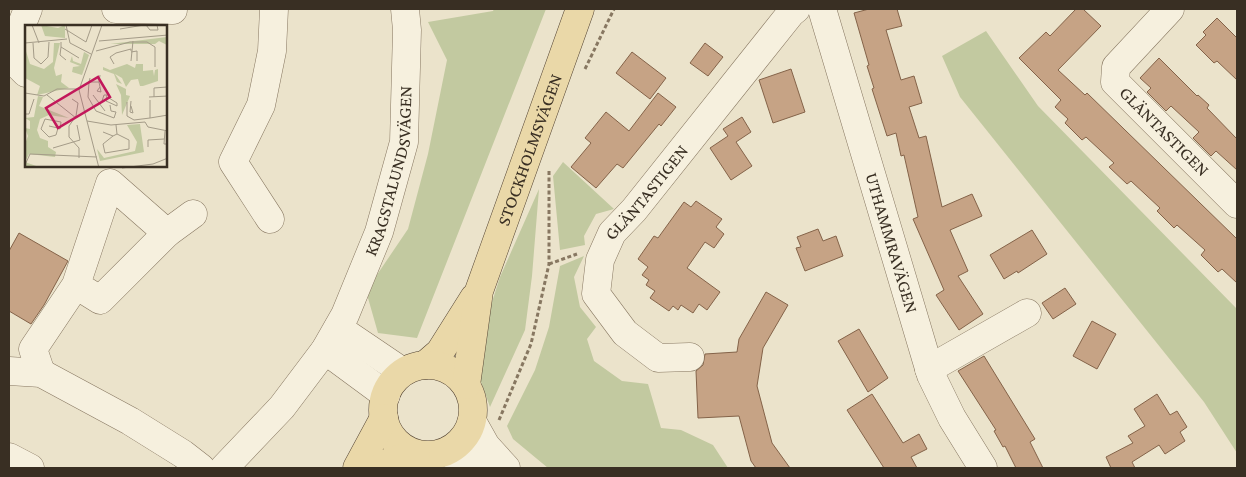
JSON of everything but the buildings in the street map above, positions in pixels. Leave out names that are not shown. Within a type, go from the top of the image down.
[{"type":"main road","name":"STOCKHOLMSVÄGEN","points":[[466,385],[479,291],[580,9]]},
{"type":"main road","name":"STOCKHOLMSVÄGEN","points":[[414,368],[440,352],[479,291]]},
{"type":"main road","points":[[357,468],[385,406],[392,382],[414,368],[439,366],[453,372],[466,385],[472,399],[472,421],[466,435],[459,443],[446,452],[431,455],[416,454],[391,461],[380,468]]},
{"type":"main road","points":[[385,406],[386,427],[394,440],[416,454]]},
{"type":"street","points":[[17,62],[14,44],[28,9]]},
{"type":"street","points":[[270,219],[233,162],[261,105],[272,51],[274,9]]},
{"type":"street","name":"KRAGSTALUNDSVÄGEN","points":[[224,468],[282,407],[332,339],[345,315],[379,232],[404,142],[407,30],[405,9]]},
{"type":"street","name":"GLÄNTASTIGEN","points":[[690,357],[658,358],[625,333],[596,294],[600,260],[612,233],[634,210],[796,9]]},
{"type":"street","name":"UTHAMMRAVÄGEN","points":[[822,9],[929,369],[952,418],[983,468]]},
{"type":"street","name":"GLÄNTASTIGEN","points":[[1170,9],[1116,67],[1115,82],[1237,204]]},
{"type":"street","points":[[118,13],[170,13]]},
{"type":"street","points":[[41,374],[33,349],[76,285],[110,183],[167,233]]},
{"type":"street","points":[[76,285],[100,300],[167,233],[193,214]]},
{"type":"street","points":[[929,369],[1027,313]]},
{"type":"street","points":[[332,339],[414,368]]},
{"type":"street","points":[[332,339],[385,406]]},
{"type":"street","points":[[9,372],[41,374],[130,421],[183,454],[201,468]]},
{"type":"street","points":[[472,421],[483,457]]},
{"type":"street","points":[[446,452],[483,457],[506,468]]},
{"type":"street","points":[[9,457],[30,468]]},
{"type":"path","points":[[585,69],[614,9]]},
{"type":"path","points":[[483,457],[531,344],[550,264],[548,169]]},
{"type":"green space","points":[[494,9],[546,9],[417,338],[378,333],[366,291],[408,229],[428,154],[447,60],[428,22],[493,11]]},
{"type":"green space","points":[[986,31],[1038,106],[1237,309],[1237,453],[1204,402],[960,97],[942,56]]},
{"type":"green space","points":[[563,162],[614,209],[596,214],[584,236],[585,245],[560,250],[553,176]]},
{"type":"green space","points":[[539,189],[532,276],[525,330],[490,407],[477,371],[476,352],[500,277]]},
{"type":"green space","points":[[584,256],[574,277],[580,307],[596,327],[587,339],[594,361],[622,381],[648,384],[661,428],[681,430],[713,445],[728,468],[548,468],[513,439],[507,426],[535,370],[549,327],[560,266]]}]
